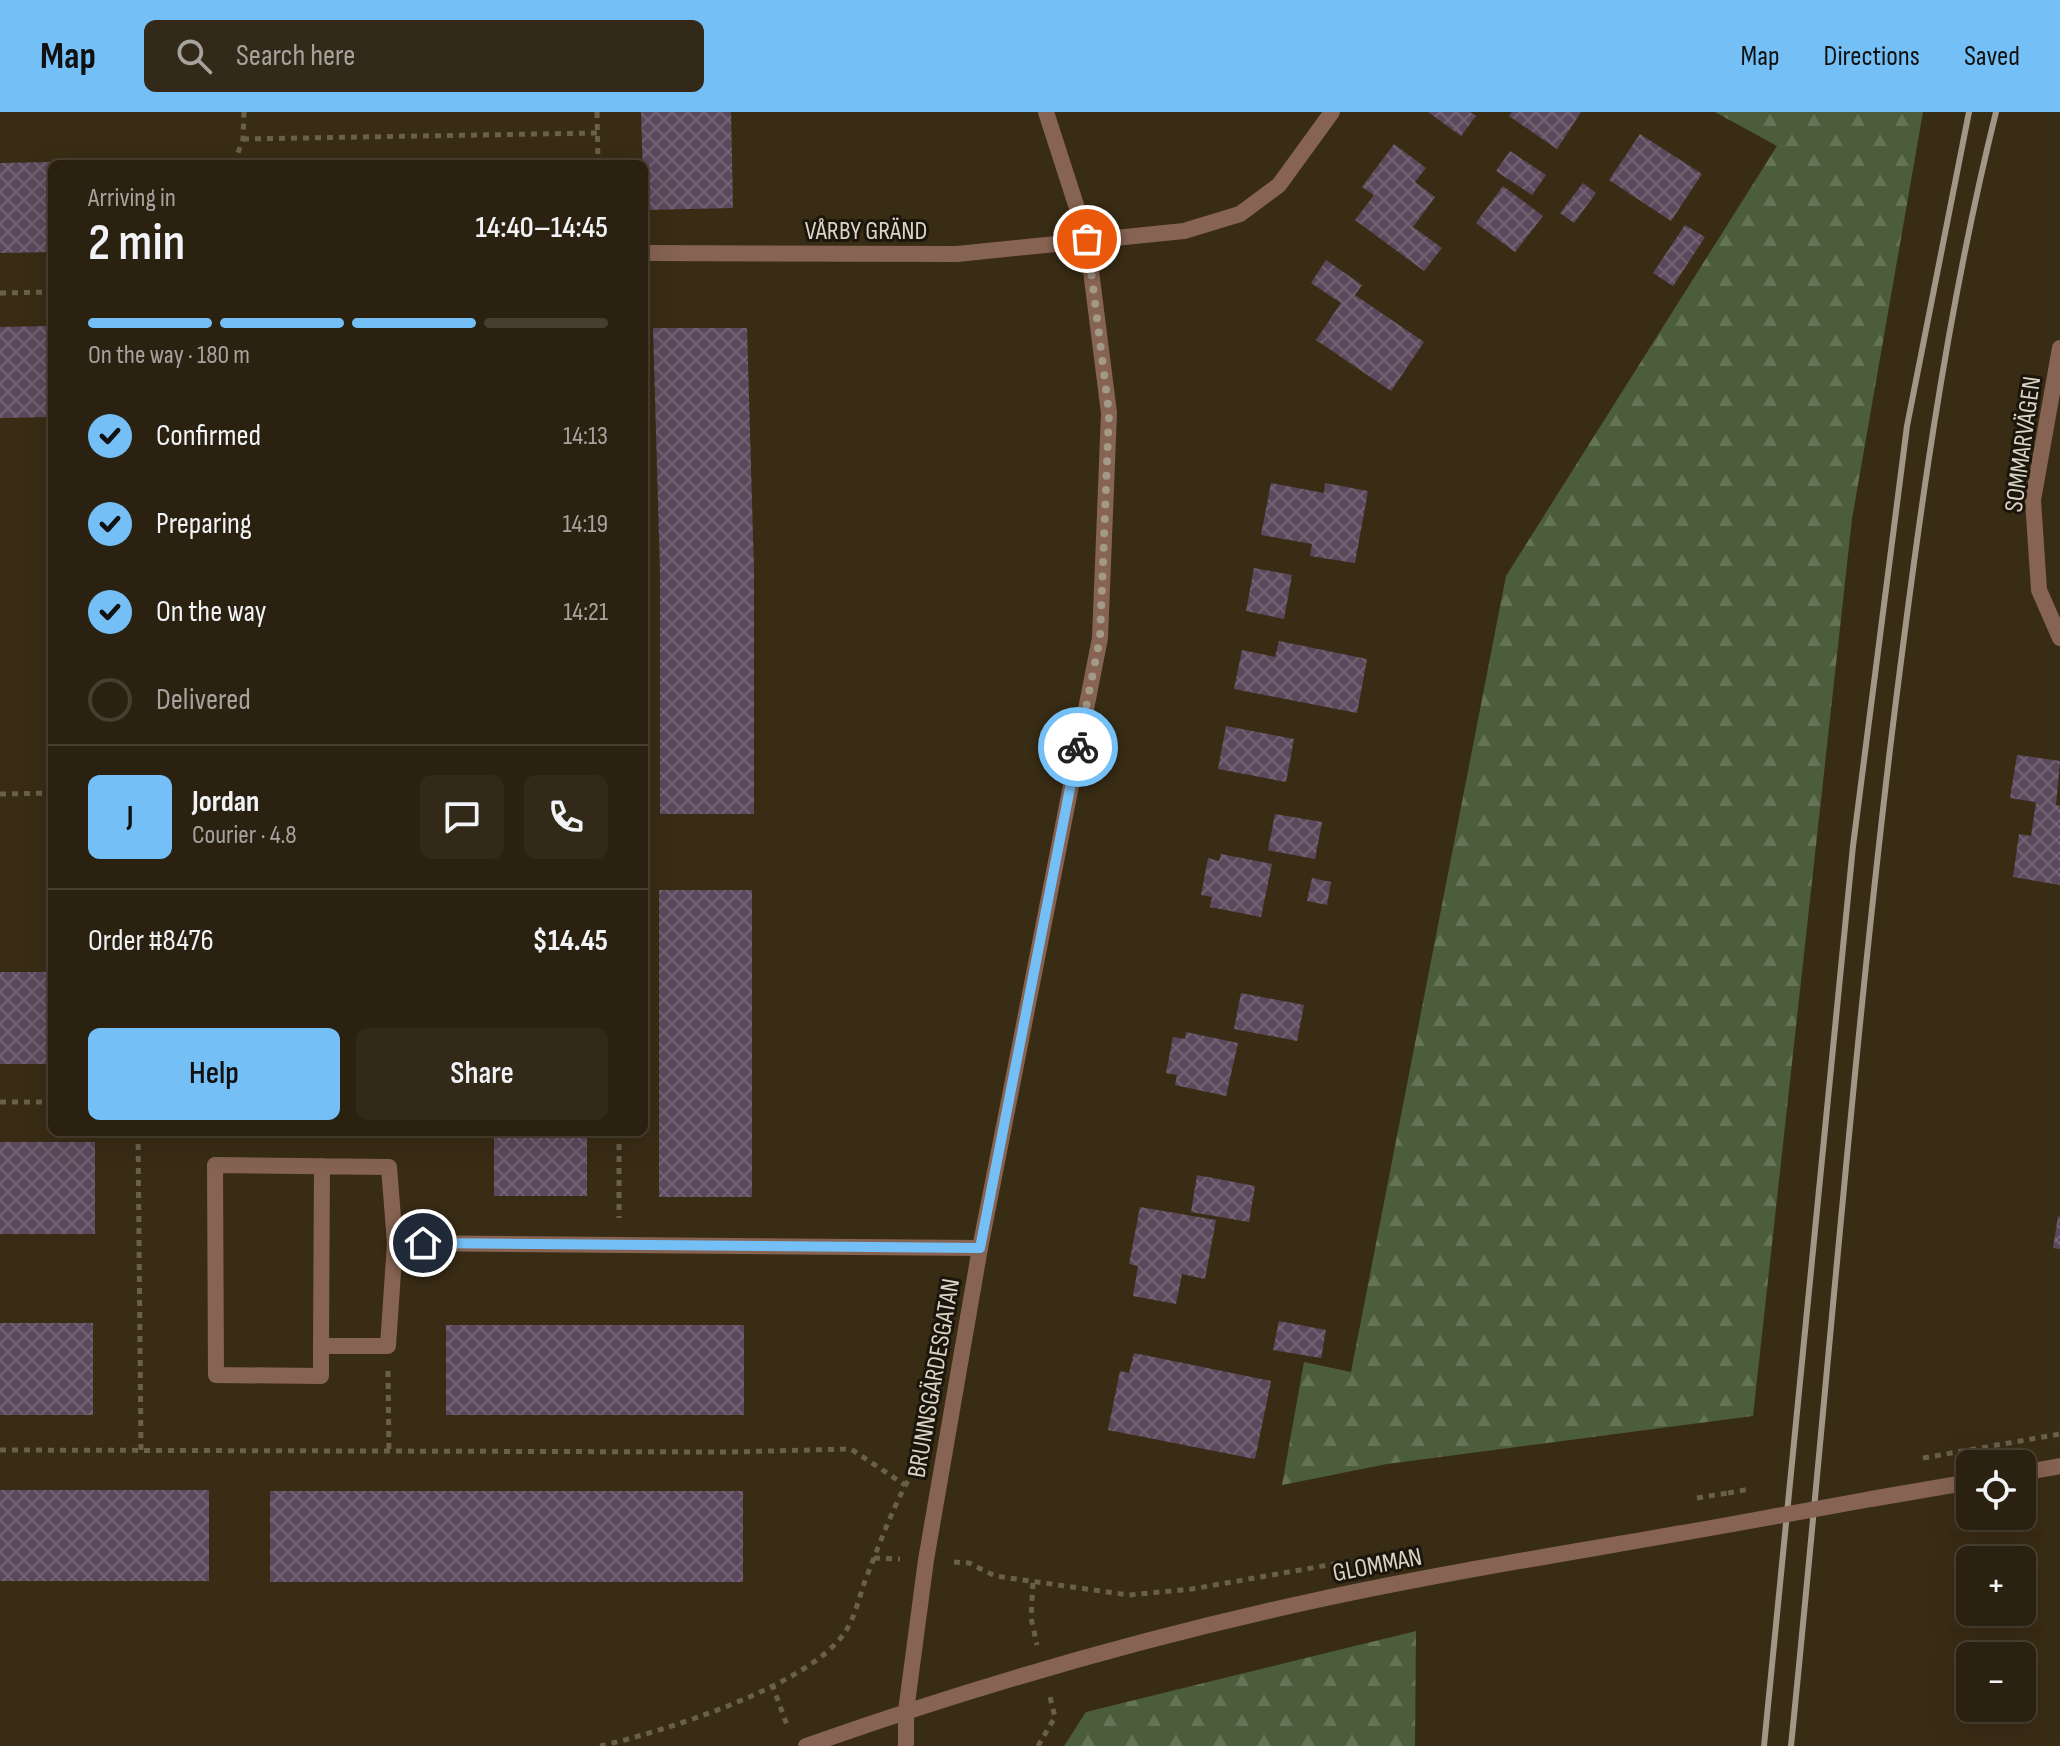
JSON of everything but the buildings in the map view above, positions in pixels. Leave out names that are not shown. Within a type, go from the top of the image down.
[{"type":"street","name":"BRUNNSGÄRDESGATAN","points":[[906,1746],[906,1711],[926,1560],[980,1248],[1100,638],[1109,413],[1087,239],[1046,112]]},
{"type":"street","name":"VÅRBY GRÄND","points":[[648,253],[957,254],[1184,231],[1240,214],[1279,185],[1332,112]]},
{"type":"street","name":"SOMMARVÄGEN","points":[[2060,348],[2033,500],[2039,590],[2060,638]]},
{"type":"street","points":[[321,1346],[388,1346],[395,1243],[389,1167],[322,1166],[215,1165],[216,1375],[321,1376],[321,1346],[322,1166]]},
{"type":"street","points":[[395,1243],[980,1248]]},
{"type":"street","points":[[2036,1470],[2060,1466]]},
{"type":"street","name":"GLOMMAN","points":[[806,1746],[906,1711],[1203,1627],[1318,1600],[1956,1484]]},
{"type":"path","points":[[235,160],[243,139],[244,112]]},
{"type":"path","points":[[597,112],[598,160]]},
{"type":"path","points":[[243,139],[597,133]]},
{"type":"path","points":[[0,293],[48,292]]},
{"type":"path","points":[[0,794],[48,793]]},
{"type":"path","points":[[0,1102],[48,1102]]},
{"type":"path","points":[[138,1136],[141,1450]]},
{"type":"path","points":[[619,1136],[619,1243]]},
{"type":"path","points":[[388,1346],[389,1451]]},
{"type":"path","points":[[1909,1461],[2060,1434]]},
{"type":"path","points":[[0,1450],[729,1452],[851,1449],[905,1485]]},
{"type":"path","points":[[600,1746],[640,1737],[748,1697],[815,1663],[846,1631],[905,1485],[919,1459],[943,1461]]},
{"type":"path","points":[[1682,1501],[1728,1493]]},
{"type":"path","points":[[926,1560],[969,1563],[995,1576],[1129,1595],[1192,1589],[1360,1559]]},
{"type":"path","points":[[772,1684],[785,1713],[789,1735]]},
{"type":"green space","points":[[1715,112],[1923,112],[1852,519],[1753,1416],[1387,1464],[1282,1485],[1304,1362],[1351,1372],[1506,576],[1777,146]]},
{"type":"green space","points":[[1416,1631],[1415,1746],[1064,1746],[1086,1712]]},
{"type":"railway","points":[[1764,1746],[1853,846],[1907,426],[1969,112]]},
{"type":"railway","points":[[1791,1746],[1863,992],[1901,662],[1947,346],[1996,112]]},
{"type":"way so far","points":[[1078,747],[1100,638],[1109,413],[1087,239]]},
{"type":"route","points":[[423,1243],[980,1248],[1078,747]]}]
